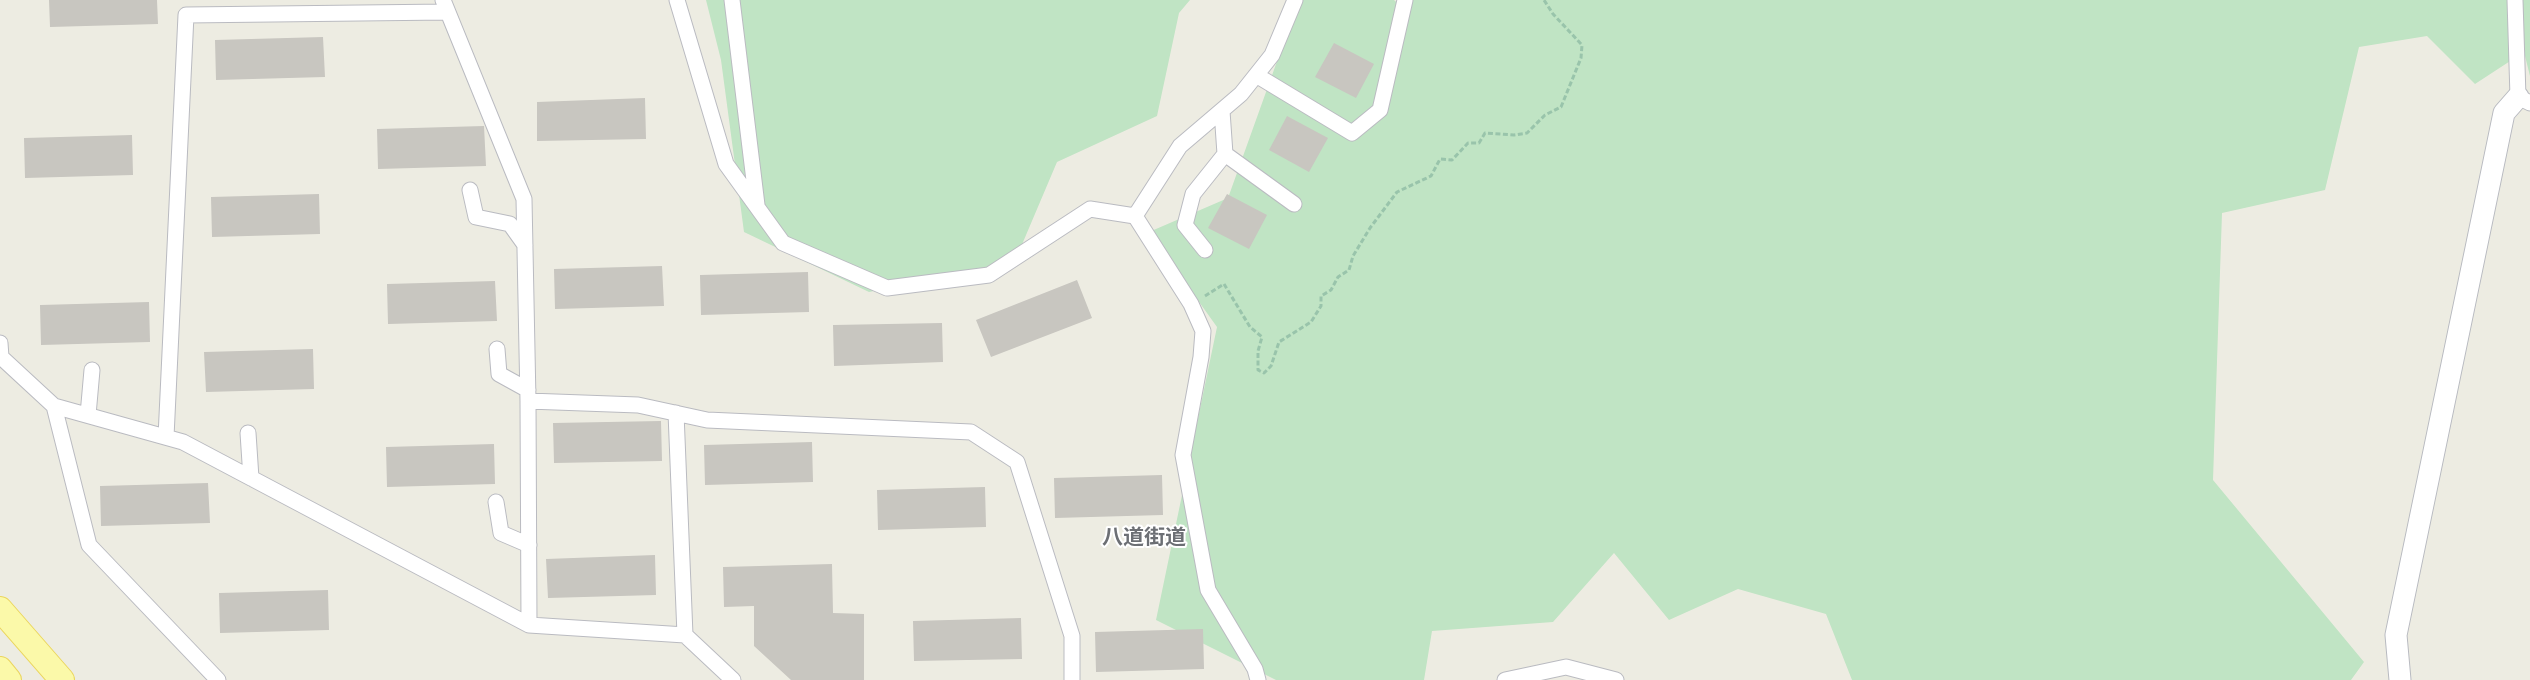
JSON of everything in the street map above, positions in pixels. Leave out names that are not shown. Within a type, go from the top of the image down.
[{"type":"main road","points":[[0,609],[62,680]]},
{"type":"main road","points":[[0,669],[9,680]]},
{"type":"street","points":[[677,0],[726,164],[783,243],[887,288],[990,275],[1090,209],[1135,216],[1192,304],[1203,331],[1201,357],[1183,455],[1208,590],[1255,669],[1258,680]]},
{"type":"street","points":[[732,0],[757,207]]},
{"type":"street","points":[[1135,216],[1180,146],[1241,94],[1272,55],[1295,0]]},
{"type":"street","points":[[1256,75],[1352,133],[1380,110],[1405,0]]},
{"type":"street","points":[[2400,680],[2396,635],[2504,113],[2524,100],[2516,0]]},
{"type":"street","points":[[166,437],[186,15],[445,6],[524,199],[528,395],[529,625]]},
{"type":"street","points":[[1205,250],[1185,226],[1193,194],[1225,154],[1222,111]]},
{"type":"street","points":[[1225,154],[1294,204]]},
{"type":"street","points":[[470,190],[476,217],[510,224],[525,245]]},
{"type":"street","points":[[0,343],[1,357],[54,406],[183,442],[529,625],[685,635],[733,680]]},
{"type":"street","points":[[497,349],[498,374],[528,395],[638,405],[707,420],[971,432],[1017,462],[1072,636],[1072,680]]},
{"type":"street","points":[[88,415],[92,370]]},
{"type":"street","points":[[54,406],[90,545],[218,680]]},
{"type":"street","points":[[676,413],[685,635]]},
{"type":"street","points":[[248,433],[251,478]]},
{"type":"street","points":[[496,502],[501,533],[529,545]]},
{"type":"street","points":[[1505,680],[1566,667],[1616,680]]},
{"type":"path","points":[[1192,304],[1224,284],[1250,327],[1262,337],[1258,351],[1258,370],[1264,373],[1271,366],[1279,342],[1311,322],[1320,306],[1321,296],[1331,290],[1338,277],[1349,270],[1353,256],[1397,192],[1431,176],[1440,159],[1452,160],[1468,143],[1479,143],[1485,133],[1514,135],[1527,133],[1545,115],[1561,108],[1582,58],[1582,44],[1553,14],[1544,0]]},
{"type":"green space","points":[[706,0],[1190,0],[1179,13],[1157,116],[1057,162],[1015,261],[869,292],[744,232],[721,60]]},
{"type":"green space","points":[[1299,0],[1394,0],[1409,14],[1413,0],[2530,0],[2530,76],[2524,52],[2475,84],[2427,36],[2359,47],[2325,190],[2222,213],[2213,480],[2364,662],[2351,680],[1852,680],[1826,614],[1738,589],[1669,620],[1614,553],[1553,622],[1432,631],[1424,680],[1276,680],[1156,620],[1217,327],[1149,232],[1228,198]]},
{"type":"building","points":[[49,0],[157,0],[158,24],[50,27]]},
{"type":"building","points":[[323,37],[325,77],[216,80],[215,40]]},
{"type":"building","points":[[1334,43],[1374,64],[1356,98],[1315,77]]},
{"type":"building","points":[[645,98],[646,139],[537,141],[537,102]]},
{"type":"building","points":[[1287,116],[1328,138],[1309,172],[1269,150]]},
{"type":"building","points":[[484,126],[486,166],[378,169],[377,129]]},
{"type":"building","points":[[132,135],[133,175],[25,178],[24,138]]},
{"type":"building","points":[[319,194],[320,234],[212,237],[211,197]]},
{"type":"building","points":[[1227,194],[1267,215],[1249,249],[1208,228]]},
{"type":"building","points":[[662,266],[664,306],[555,309],[554,269]]},
{"type":"building","points":[[808,272],[809,312],[701,315],[700,275]]},
{"type":"building","points":[[1077,280],[1092,318],[991,357],[976,320]]},
{"type":"building","points":[[495,281],[497,321],[388,324],[387,284]]},
{"type":"building","points":[[149,302],[150,342],[41,345],[40,305]]},
{"type":"building","points":[[942,323],[943,362],[834,366],[833,325]]},
{"type":"building","points":[[313,349],[314,389],[206,392],[204,352]]},
{"type":"building","points":[[661,421],[662,461],[554,463],[553,423]]},
{"type":"building","points":[[812,442],[813,482],[705,485],[704,445]]},
{"type":"building","points":[[494,444],[495,484],[387,487],[386,447]]},
{"type":"building","points":[[1162,475],[1163,515],[1055,518],[1054,478]]},
{"type":"building","points":[[208,483],[210,523],[101,526],[100,486]]},
{"type":"building","points":[[985,487],[986,527],[878,530],[877,490]]},
{"type":"building","points":[[655,555],[656,595],[548,598],[546,559]]},
{"type":"building","points":[[832,564],[833,613],[864,614],[864,680],[791,680],[754,646],[754,606],[724,607],[723,567]]},
{"type":"building","points":[[328,590],[329,630],[220,633],[219,593]]},
{"type":"building","points":[[1021,618],[1022,659],[914,661],[913,621]]},
{"type":"building","points":[[1203,629],[1204,669],[1096,672],[1095,632]]},
{"type":"district","name":"八道街道","points":[[1144,538]]}]
